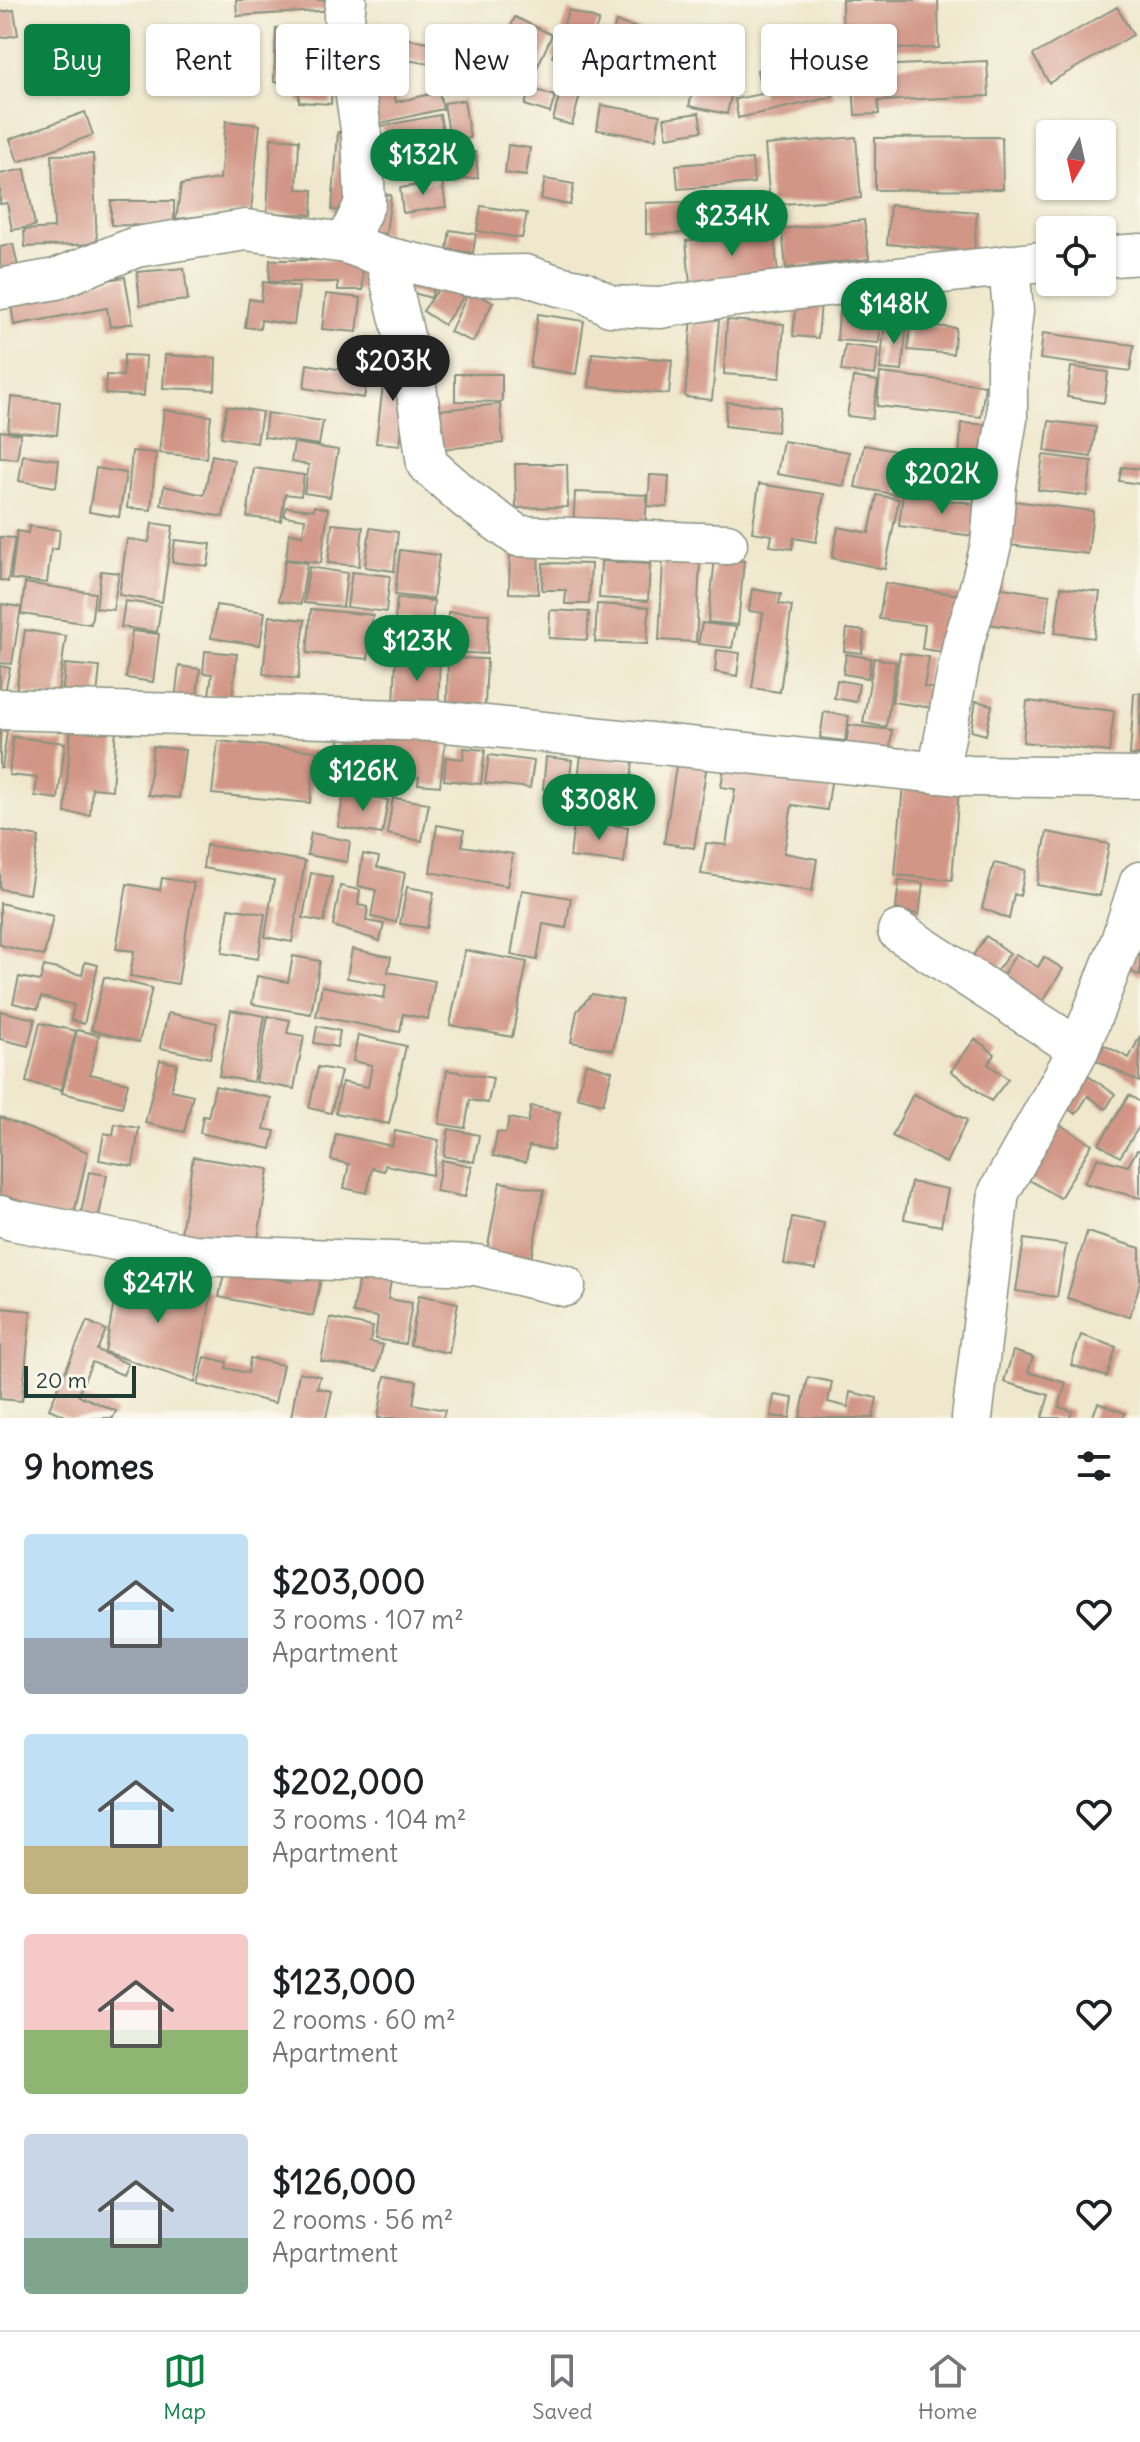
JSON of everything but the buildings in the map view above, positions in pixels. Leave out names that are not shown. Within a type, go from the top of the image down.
[{"type":"street","points":[[346,0],[344,17],[362,136],[365,203],[346,243]]},
{"type":"street","points":[[0,289],[56,279],[136,247],[246,230],[346,243],[385,257],[469,276],[525,275],[583,291],[610,306],[660,308],[719,298],[1036,262]]},
{"type":"street","points":[[1116,256],[1140,254]]},
{"type":"street","points":[[385,257],[416,386],[427,464],[468,500],[518,536],[727,544]]},
{"type":"street","points":[[938,773],[963,644],[991,545],[996,485],[1007,419],[1007,360],[1013,311],[1009,265]]},
{"type":"street","points":[[0,709],[437,721],[970,776],[1140,778]]},
{"type":"street","points":[[972,1418],[999,1192],[1079,1049],[1140,882]]},
{"type":"street","points":[[898,931],[1079,1049]]},
{"type":"street","points":[[0,1216],[193,1255],[476,1265],[565,1286]]}]
